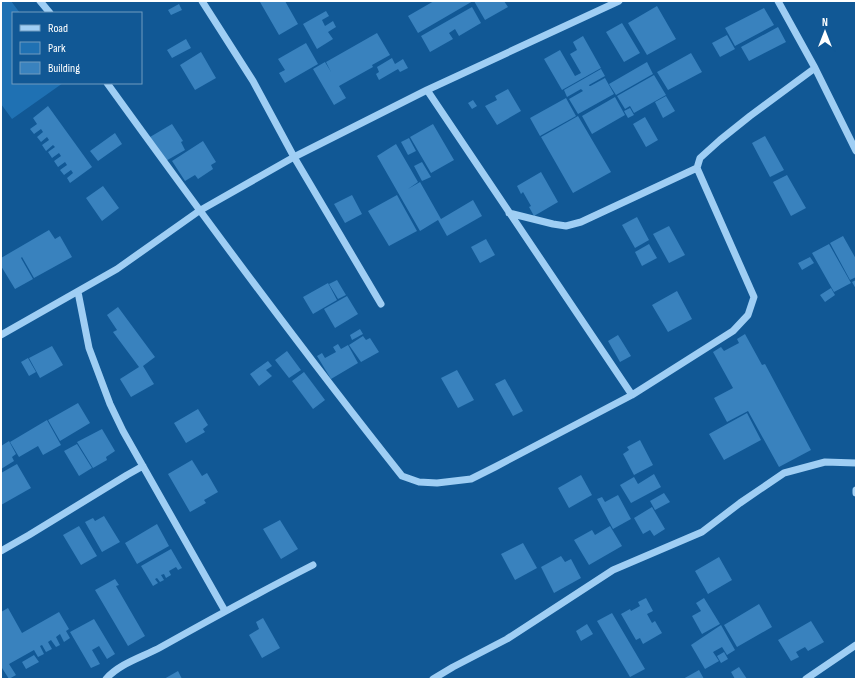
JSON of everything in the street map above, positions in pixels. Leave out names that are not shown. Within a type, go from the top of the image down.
[{"type":"street","points":[[40,1],[49,12]]},
{"type":"street","points":[[202,1],[253,81],[294,157],[381,304]]},
{"type":"street","points":[[1,335],[117,269],[199,211],[294,157],[427,90],[619,1]]},
{"type":"street","points":[[778,1],[815,68],[856,152]]},
{"type":"street","points":[[108,84],[199,211],[331,386],[402,476],[419,482],[437,483],[471,479],[632,395],[733,331],[748,315],[754,297],[697,168],[700,158],[720,140],[815,68]]},
{"type":"street","points":[[427,90],[632,395]]},
{"type":"street","points":[[509,212],[566,226],[581,222],[697,168]]},
{"type":"street","points":[[78,292],[89,348],[110,404],[123,431],[225,611]]},
{"type":"street","points":[[433,679],[507,639],[614,570],[702,532],[740,503],[784,473],[825,462],[856,463]]},
{"type":"street","points":[[1,551],[127,474],[143,466]]},
{"type":"street","points":[[106,679],[113,671],[160,648],[225,611],[313,565]]},
{"type":"street","points":[[806,679],[856,645]]},
{"type":"green space","points":[[1,1],[11,1],[19,12],[12,12],[12,84],[62,84],[12,119],[1,104]]},
{"type":"building","points":[[285,1],[298,24],[279,35],[260,2]]},
{"type":"building","points":[[434,1],[473,1],[418,33],[408,16]]},
{"type":"building","points":[[474,1],[504,1],[508,7],[485,20]]},
{"type":"building","points":[[179,4],[182,10],[171,15],[168,10]]},
{"type":"building","points":[[657,6],[676,39],[647,55],[628,23]]},
{"type":"building","points":[[472,7],[481,23],[459,36],[455,29],[449,33],[453,39],[430,52],[421,36]]},
{"type":"building","points":[[764,8],[774,25],[735,46],[725,28]]},
{"type":"building","points":[[326,11],[329,16],[322,20],[325,26],[333,21],[336,27],[328,32],[333,39],[317,49],[303,24]]},
{"type":"building","points":[[622,23],[640,53],[624,62],[606,32]]},
{"type":"building","points":[[778,27],[786,42],[749,61],[741,47]]},
{"type":"building","points":[[377,33],[390,55],[372,65],[373,67],[339,86],[346,98],[334,105],[313,69],[325,62],[331,72],[326,62]]},
{"type":"building","points":[[727,35],[735,49],[720,57],[712,43]]},
{"type":"building","points":[[583,36],[601,68],[562,90],[544,59],[560,50],[575,76],[581,73],[570,54],[577,50],[573,42]]},
{"type":"building","points":[[186,39],[191,48],[172,58],[167,50]]},
{"type":"building","points":[[306,43],[318,64],[285,83],[279,73],[285,70],[278,59]]},
{"type":"building","points":[[201,52],[216,78],[195,90],[180,65]]},
{"type":"building","points":[[691,53],[702,72],[668,90],[657,72]]},
{"type":"building","points":[[392,58],[395,64],[403,59],[408,68],[400,72],[398,69],[379,80],[376,74],[379,72],[377,67]]},
{"type":"building","points":[[647,62],[653,74],[616,95],[609,84]]},
{"type":"building","points":[[601,69],[605,76],[589,85],[590,86],[605,78],[614,94],[578,114],[569,99],[583,91],[581,89],[567,97],[564,90]]},
{"type":"building","points":[[654,75],[666,95],[634,113],[630,106],[625,109],[617,96]]},
{"type":"building","points":[[508,89],[521,111],[497,125],[485,106],[497,100],[495,96]]},
{"type":"building","points":[[666,96],[675,111],[663,118],[655,102]]},
{"type":"building","points":[[615,97],[625,115],[592,134],[582,116]]},
{"type":"building","points":[[566,98],[576,116],[540,136],[530,118]]},
{"type":"building","points":[[473,100],[477,106],[472,109],[468,103]]},
{"type":"building","points":[[48,106],[92,167],[70,183],[67,178],[73,173],[71,170],[64,175],[60,170],[67,165],[65,162],[58,167],[54,161],[61,156],[59,153],[52,158],[48,152],[55,147],[53,145],[46,151],[42,145],[49,140],[47,137],[41,142],[37,137],[43,132],[41,129],[34,134],[30,129],[37,124],[33,118]]},
{"type":"building","points":[[630,108],[634,115],[628,118],[624,111]]},
{"type":"building","points":[[578,116],[611,172],[573,193],[541,137]]},
{"type":"building","points":[[645,117],[658,140],[646,147],[633,124]]},
{"type":"building","points":[[172,124],[183,141],[181,142],[185,150],[164,162],[150,137]]},
{"type":"building","points":[[433,124],[454,160],[431,173],[410,137]]},
{"type":"building","points":[[115,133],[122,144],[98,161],[90,151]]},
{"type":"building","points":[[765,136],[784,170],[770,177],[752,143]]},
{"type":"building","points":[[409,138],[416,151],[408,155],[401,142]]},
{"type":"building","points":[[203,141],[216,162],[211,165],[213,169],[198,179],[195,175],[185,181],[172,161]]},
{"type":"building","points":[[396,144],[418,182],[408,189],[420,182],[441,219],[473,200],[482,216],[447,236],[438,220],[420,231],[377,156]]},
{"type":"building","points":[[422,162],[431,177],[422,181],[414,166]]},
{"type":"building","points":[[541,172],[558,202],[534,216],[529,207],[531,206],[523,192],[521,194],[517,186]]},
{"type":"building","points":[[787,175],[806,208],[791,216],[773,182]]},
{"type":"building","points":[[103,186],[119,208],[102,221],[86,198]]},
{"type":"building","points":[[352,195],[362,214],[345,223],[334,204]]},
{"type":"building","points":[[397,195],[417,231],[389,246],[368,211]]},
{"type":"building","points":[[637,217],[649,240],[635,248],[622,225]]},
{"type":"building","points":[[669,226],[685,255],[669,263],[653,234]]},
{"type":"building","points":[[49,230],[55,239],[60,236],[72,257],[34,278],[22,257],[21,258],[33,279],[15,289],[1,266],[1,258]]},
{"type":"building","points":[[843,236],[856,259],[856,277],[850,280],[830,243]]},
{"type":"building","points":[[486,239],[495,255],[480,263],[471,247]]},
{"type":"building","points":[[649,244],[657,258],[642,266],[635,252]]},
{"type":"building","points":[[829,244],[851,283],[834,292],[812,253]]},
{"type":"building","points":[[810,257],[814,263],[802,270],[798,263]]},
{"type":"building","points":[[337,280],[346,295],[338,299],[329,284]]},
{"type":"building","points":[[856,280],[856,289],[852,282]]},
{"type":"building","points":[[328,283],[337,300],[313,314],[303,297]]},
{"type":"building","points":[[831,288],[835,295],[825,302],[820,295]]},
{"type":"building","points":[[677,291],[692,319],[668,332],[652,305]]},
{"type":"building","points":[[347,296],[358,314],[335,328],[324,309]]},
{"type":"building","points":[[118,307],[155,357],[143,366],[154,384],[131,397],[120,379],[139,367],[113,332],[117,330],[107,315]]},
{"type":"building","points":[[360,329],[363,334],[352,340],[350,335]]},
{"type":"building","points":[[745,334],[762,365],[765,364],[811,450],[779,467],[748,411],[727,422],[714,398],[733,388],[713,352],[721,347],[724,351],[739,343],[737,339]]},
{"type":"building","points":[[618,335],[631,356],[620,362],[608,341]]},
{"type":"building","points":[[363,336],[366,340],[370,338],[379,352],[361,362],[349,345]]},
{"type":"building","points":[[338,344],[341,349],[348,345],[358,363],[331,379],[317,356],[322,353],[325,358],[336,352],[333,347]]},
{"type":"building","points":[[52,346],[63,365],[40,378],[29,358]]},
{"type":"building","points":[[287,351],[301,370],[289,378],[275,360]]},
{"type":"building","points":[[28,358],[36,372],[29,376],[21,362]]},
{"type":"building","points":[[268,361],[272,366],[266,370],[272,376],[259,386],[250,374]]},
{"type":"building","points":[[457,370],[474,400],[458,408],[441,378]]},
{"type":"building","points":[[304,372],[325,400],[313,409],[292,381]]},
{"type":"building","points":[[505,379],[523,411],[513,416],[495,384]]},
{"type":"building","points":[[78,403],[90,423],[60,441],[48,420]]},
{"type":"building","points":[[198,409],[208,425],[203,429],[205,432],[186,443],[174,423]]},
{"type":"building","points":[[747,413],[761,440],[724,460],[709,434]]},
{"type":"building","points":[[47,420],[61,445],[43,455],[38,446],[19,457],[10,442]]},
{"type":"building","points":[[102,429],[115,451],[106,457],[107,460],[93,468],[77,442]]},
{"type":"building","points":[[640,440],[653,465],[634,475],[623,454],[629,450],[627,447]]},
{"type":"building","points":[[9,441],[16,454],[12,457],[14,461],[1,469],[1,446]]},
{"type":"building","points":[[77,444],[92,468],[79,476],[64,451]]},
{"type":"building","points":[[192,460],[202,476],[207,473],[218,492],[204,500],[206,503],[190,512],[168,474]]},
{"type":"building","points":[[17,464],[31,488],[1,505],[1,473]]},
{"type":"building","points":[[654,474],[661,487],[631,503],[620,485],[634,477],[638,484]]},
{"type":"building","points":[[581,475],[592,495],[569,508],[558,488]]},
{"type":"building","points":[[664,493],[670,502],[655,510],[650,501]]},
{"type":"building","points":[[618,495],[631,519],[613,529],[597,499],[602,497],[605,502]]},
{"type":"building","points":[[652,507],[665,529],[654,536],[650,530],[643,534],[634,518]]},
{"type":"building","points":[[104,516],[120,542],[102,552],[85,522],[93,518],[95,521]]},
{"type":"building","points":[[280,520],[298,549],[281,559],[263,529]]},
{"type":"building","points":[[157,524],[169,546],[137,564],[125,543]]},
{"type":"building","points":[[79,526],[97,556],[81,565],[63,535]]},
{"type":"building","points":[[610,526],[622,546],[589,565],[574,540],[592,530],[595,535]]},
{"type":"building","points":[[523,543],[537,568],[515,580],[501,554]]},
{"type":"building","points":[[171,549],[182,568],[178,570],[176,567],[169,571],[171,575],[166,578],[164,574],[161,575],[164,580],[160,582],[157,578],[155,579],[158,583],[153,586],[141,566]]},
{"type":"building","points":[[561,556],[565,562],[571,559],[581,578],[554,593],[541,567]]},
{"type":"building","points":[[719,557],[732,580],[708,594],[695,571]]},
{"type":"building","points":[[115,579],[119,585],[116,586],[145,636],[128,646],[95,590]]},
{"type":"building","points":[[646,598],[653,611],[647,614],[652,623],[655,621],[662,633],[643,644],[640,638],[636,640],[621,614],[640,606],[638,602]]},
{"type":"building","points":[[704,598],[720,624],[702,634],[692,616],[701,611],[696,603]]},
{"type":"building","points":[[759,604],[772,627],[737,647],[724,625]]},
{"type":"building","points":[[8,608],[22,633],[59,612],[69,629],[66,631],[70,638],[64,642],[60,634],[56,637],[60,645],[56,647],[51,640],[48,642],[52,649],[46,652],[42,645],[40,646],[44,654],[38,657],[34,650],[9,664],[16,675],[9,679],[2,668],[1,669],[1,612]]},
{"type":"building","points":[[612,613],[645,669],[630,677],[597,621]]},
{"type":"building","points":[[263,618],[280,648],[262,658],[249,635],[259,629],[256,622]]},
{"type":"building","points":[[94,619],[115,654],[107,659],[99,646],[92,650],[100,664],[91,668],[70,632]]},
{"type":"building","points":[[811,621],[824,642],[808,651],[805,647],[796,652],[799,657],[791,661],[778,640]]},
{"type":"building","points":[[587,624],[593,634],[581,641],[576,631]]},
{"type":"building","points":[[721,625],[735,650],[727,655],[722,647],[713,652],[719,661],[705,669],[691,645]]},
{"type":"building","points":[[724,652],[728,659],[721,663],[717,656]]},
{"type":"building","points":[[34,655],[39,662],[26,669],[22,662]]},
{"type":"building","points":[[739,667],[747,679],[735,679],[731,672]]},
{"type":"building","points":[[699,670],[704,679],[683,679]]},
{"type":"building","points":[[178,671],[182,679],[164,679]]}]
